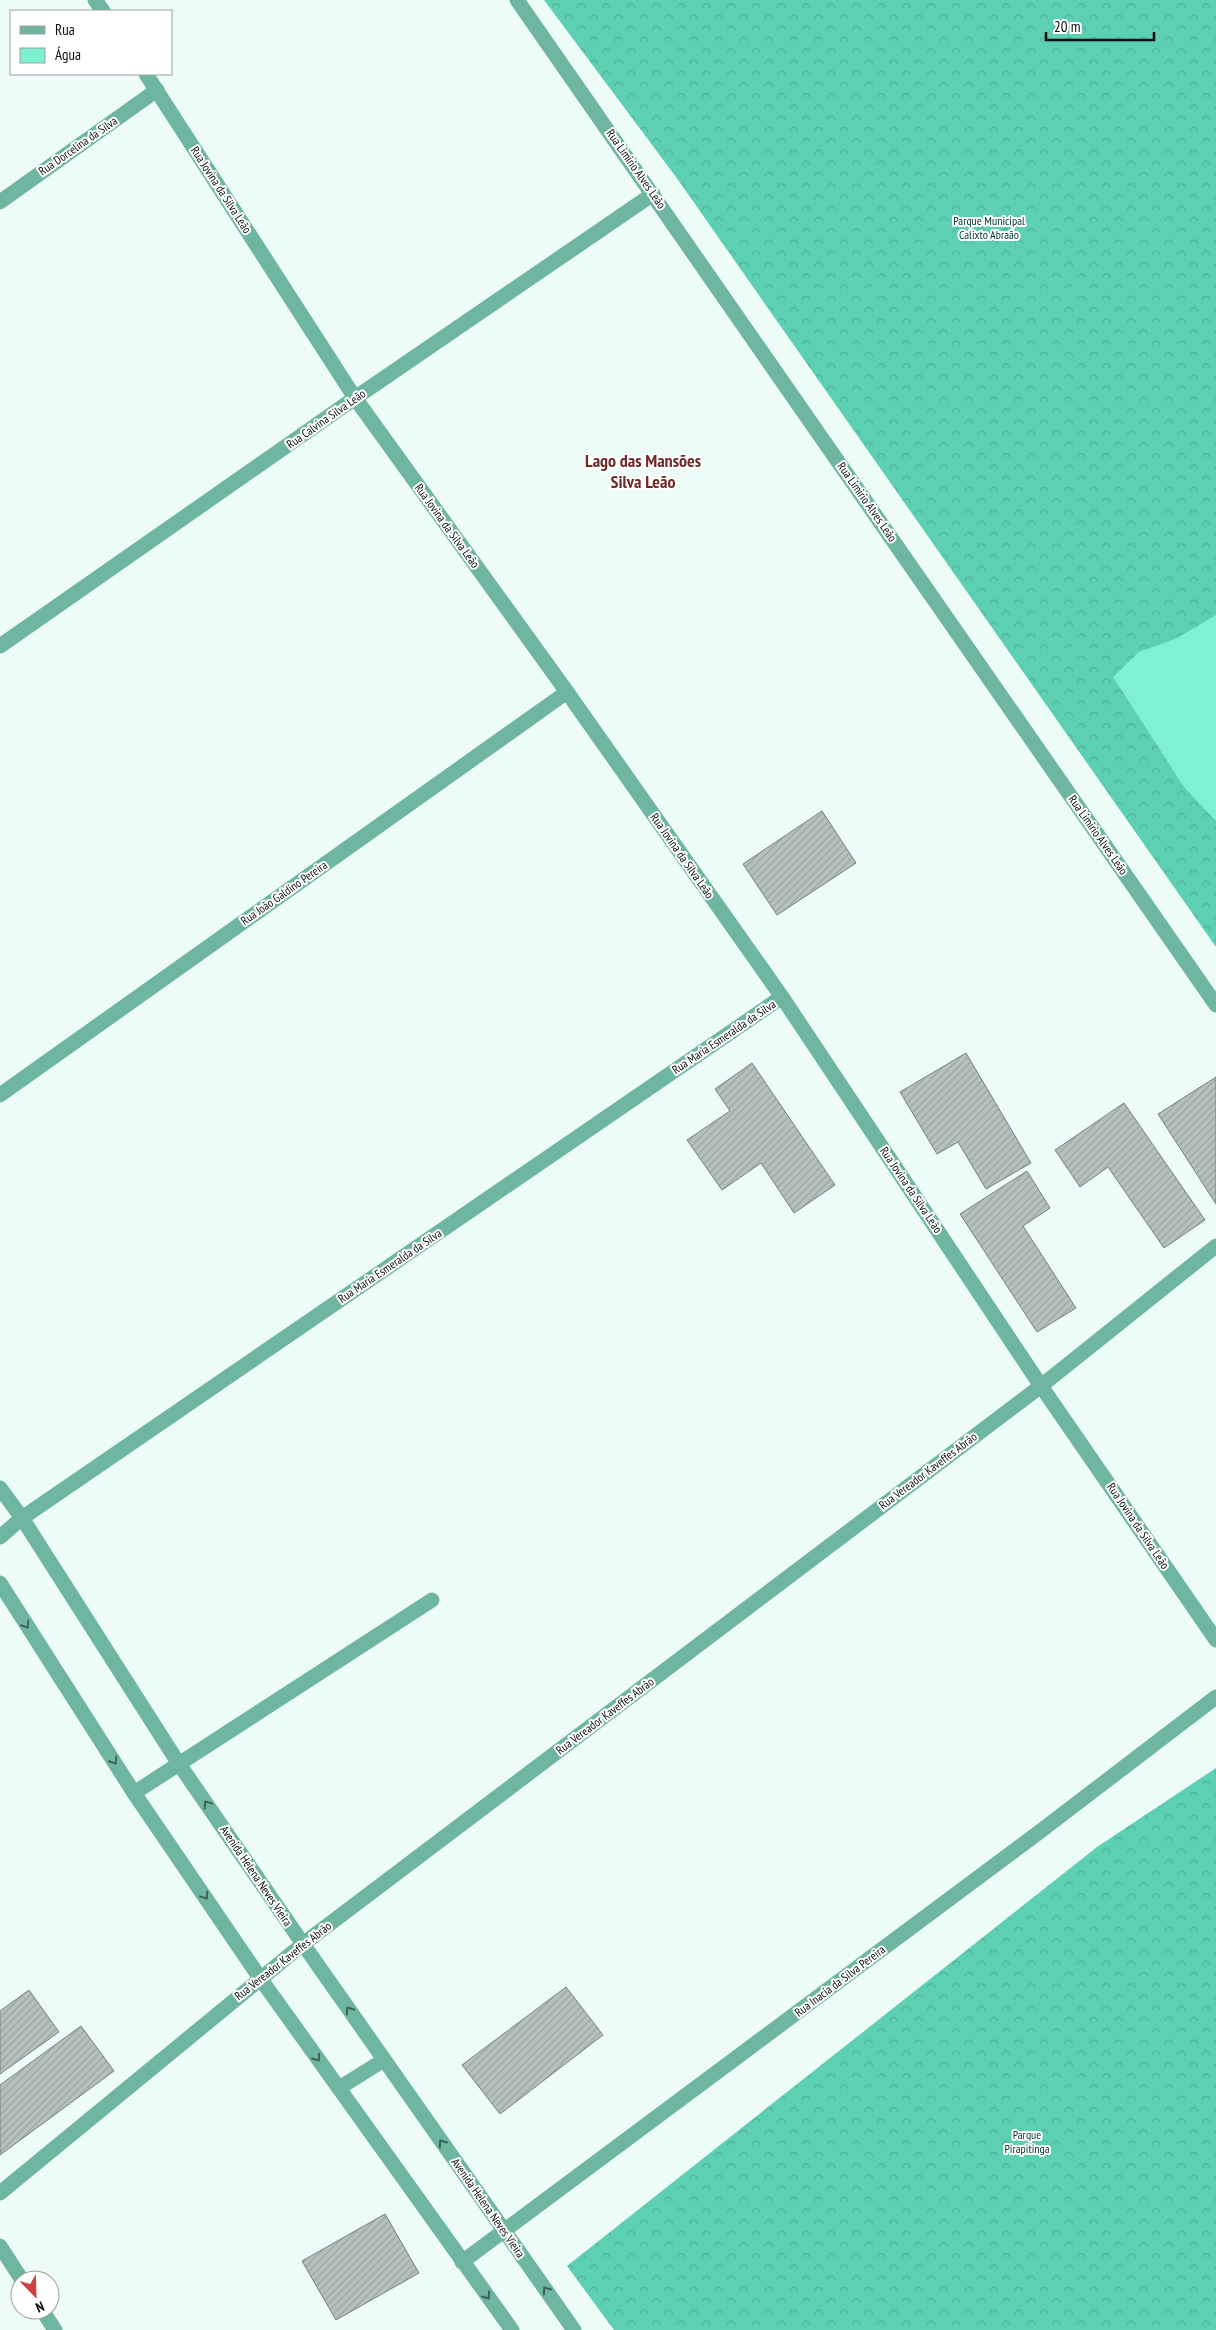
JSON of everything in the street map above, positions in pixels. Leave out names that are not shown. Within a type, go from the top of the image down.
[{"type":"street","name":"Rua Limirio Alves Leão","points":[[517,0],[1216,1004]]},
{"type":"street","name":"Rua Jovina da Silva Leão","points":[[147,75],[355,398],[567,692],[782,997],[1041,1386],[1216,1640]]},
{"type":"street","name":"Rua Dorcelina da Silva","points":[[0,202],[157,90]]},
{"type":"street","name":"Rua Calvina Silva Leão","points":[[0,646],[355,398],[653,194]]},
{"type":"street","name":"Rua João Galdino Pereira","points":[[0,1095],[567,692]]},
{"type":"street","name":"Rua Maria Esmeralda da Silva","points":[[0,1537],[22,1518],[782,997]]},
{"type":"street","name":"Rua Vereador Kaveffes Abrão","points":[[0,2193],[303,1944],[1041,1386],[1216,1246]]},
{"type":"street","name":"Avenida Helena Neves Vieira","points":[[0,1488],[22,1518],[179,1764],[574,2330]]},
{"type":"street","points":[[0,1584],[134,1793],[260,1978],[512,2330]]},
{"type":"street","points":[[134,1793],[432,1600]]},
{"type":"street","name":"Rua Inacia da Silva Pereira","points":[[462,2262],[1031,1839],[1216,1697]]},
{"type":"street","points":[[338,2088],[384,2060]]},
{"type":"street","points":[[0,2246],[16,2270]]},
{"type":"green space","name":"Parque Municipal Calixto Abraão","points":[[544,0],[1216,0],[1216,947],[676,177]]},
{"type":"green space","name":"Parque Pirapitinga","points":[[1216,1768],[1216,2330],[614,2330],[567,2266],[1097,1847]]},
{"type":"water","points":[[1216,615],[1216,821],[1184,787],[1113,677],[1139,652],[1175,639]]},
{"type":"building","points":[[822,811],[856,863],[777,915],[743,864]]},
{"type":"building","points":[[966,1053],[1031,1163],[986,1189],[958,1142],[937,1154],[900,1092]]},
{"type":"building","points":[[752,1063],[835,1185],[794,1213],[761,1163],[722,1190],[687,1140],[730,1111],[715,1089]]},
{"type":"building","points":[[1216,1077],[1216,1204],[1158,1114]]},
{"type":"building","points":[[1124,1103],[1205,1220],[1164,1248],[1108,1167],[1080,1187],[1055,1150]]},
{"type":"building","points":[[1027,1171],[1050,1208],[1023,1226],[1076,1308],[1037,1332],[960,1214]]},
{"type":"building","points":[[566,1987],[603,2035],[500,2114],[462,2065]]},
{"type":"building","points":[[29,1990],[59,2032],[0,2074],[0,2011]]},
{"type":"building","points":[[81,2026],[114,2071],[0,2155],[0,2085]]},
{"type":"building","points":[[385,2214],[419,2273],[336,2320],[302,2261]]},
{"type":"district","name":"Lago das Mansões Silva Leão","points":[[643,471]]}]
